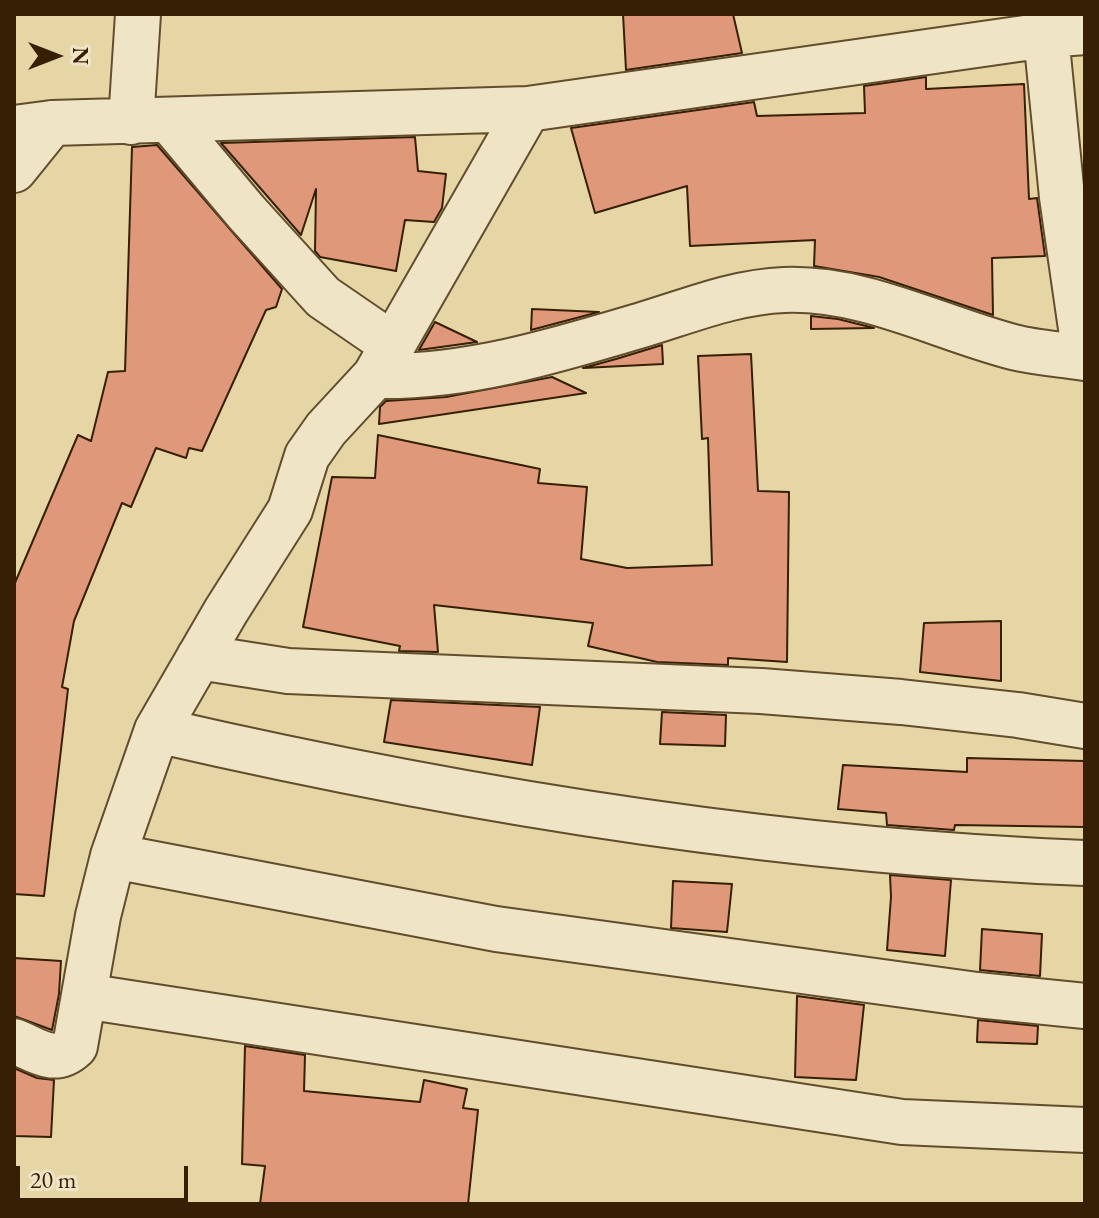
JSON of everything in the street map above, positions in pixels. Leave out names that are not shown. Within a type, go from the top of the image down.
[{"type":"street","points":[[14,170],[33,126],[150,121],[528,109],[1065,34],[1062,197],[1085,357],[1015,348],[884,304],[849,296],[786,290],[703,304],[491,366],[433,376],[384,360],[246,212],[150,121],[138,14]]},
{"type":"street","points":[[14,1041],[55,1057],[64,1055],[75,1046],[113,856],[157,730],[290,510],[307,456],[384,360],[528,109]]},
{"type":"street","points":[[199,657],[288,671],[776,692],[930,705],[1085,726]]},
{"type":"street","points":[[157,730],[311,764],[628,819],[811,843],[1085,863]]},
{"type":"street","points":[[113,856],[496,929],[977,995],[1085,1006]]},
{"type":"street","points":[[84,996],[902,1122],[1085,1130]]},
{"type":"building","points":[[623,14],[733,14],[742,53],[626,70]]},
{"type":"building","points":[[926,77],[926,89],[1024,84],[1029,199],[1037,198],[1045,256],[992,258],[993,315],[879,277],[814,266],[815,240],[690,246],[687,186],[595,213],[571,128],[754,102],[757,116],[865,113],[864,86]]},
{"type":"building","points":[[415,137],[418,171],[446,174],[442,208],[434,222],[405,220],[396,271],[320,257],[315,251],[316,189],[301,235],[221,143]]},
{"type":"building","points":[[157,145],[282,289],[276,307],[266,310],[202,451],[189,448],[186,458],[156,448],[131,507],[122,503],[74,621],[62,687],[68,689],[44,896],[14,894],[14,585],[78,435],[91,441],[108,372],[125,371],[132,147]]},
{"type":"building","points":[[532,309],[599,312],[531,330]]},
{"type":"building","points":[[811,316],[838,319],[874,328],[811,329]]},
{"type":"building","points":[[435,322],[477,342],[419,350]]},
{"type":"building","points":[[662,345],[663,364],[583,368],[616,359]]},
{"type":"building","points":[[751,354],[758,491],[789,492],[787,662],[728,658],[728,665],[657,662],[588,646],[593,623],[434,605],[438,652],[399,651],[400,646],[303,627],[332,477],[375,478],[378,435],[540,469],[538,483],[587,487],[581,559],[627,568],[712,565],[708,438],[702,439],[698,356]]},
{"type":"building","points":[[552,377],[586,393],[379,424],[380,407],[386,401],[446,397]]},
{"type":"building","points":[[1001,621],[1001,681],[920,672],[924,623]]},
{"type":"building","points":[[391,700],[540,707],[532,765],[384,742]]},
{"type":"building","points":[[662,712],[726,715],[725,746],[660,744]]},
{"type":"building","points":[[967,758],[1085,761],[1085,827],[955,825],[954,830],[887,825],[886,813],[838,809],[843,765],[967,772]]},
{"type":"building","points":[[890,875],[951,880],[945,956],[887,950]]},
{"type":"building","points":[[673,881],[732,884],[727,932],[671,928]]},
{"type":"building","points":[[982,929],[1042,934],[1040,976],[980,970]]},
{"type":"building","points":[[14,958],[61,961],[52,1030],[14,1016]]},
{"type":"building","points":[[797,996],[864,1005],[856,1080],[795,1077]]},
{"type":"building","points":[[978,1020],[1038,1026],[1037,1044],[977,1042]]},
{"type":"building","points":[[245,1046],[305,1055],[304,1091],[420,1102],[424,1080],[467,1089],[463,1108],[478,1110],[468,1204],[260,1204],[265,1166],[242,1164]]},
{"type":"building","points":[[14,1068],[37,1078],[54,1080],[51,1137],[14,1136]]}]
